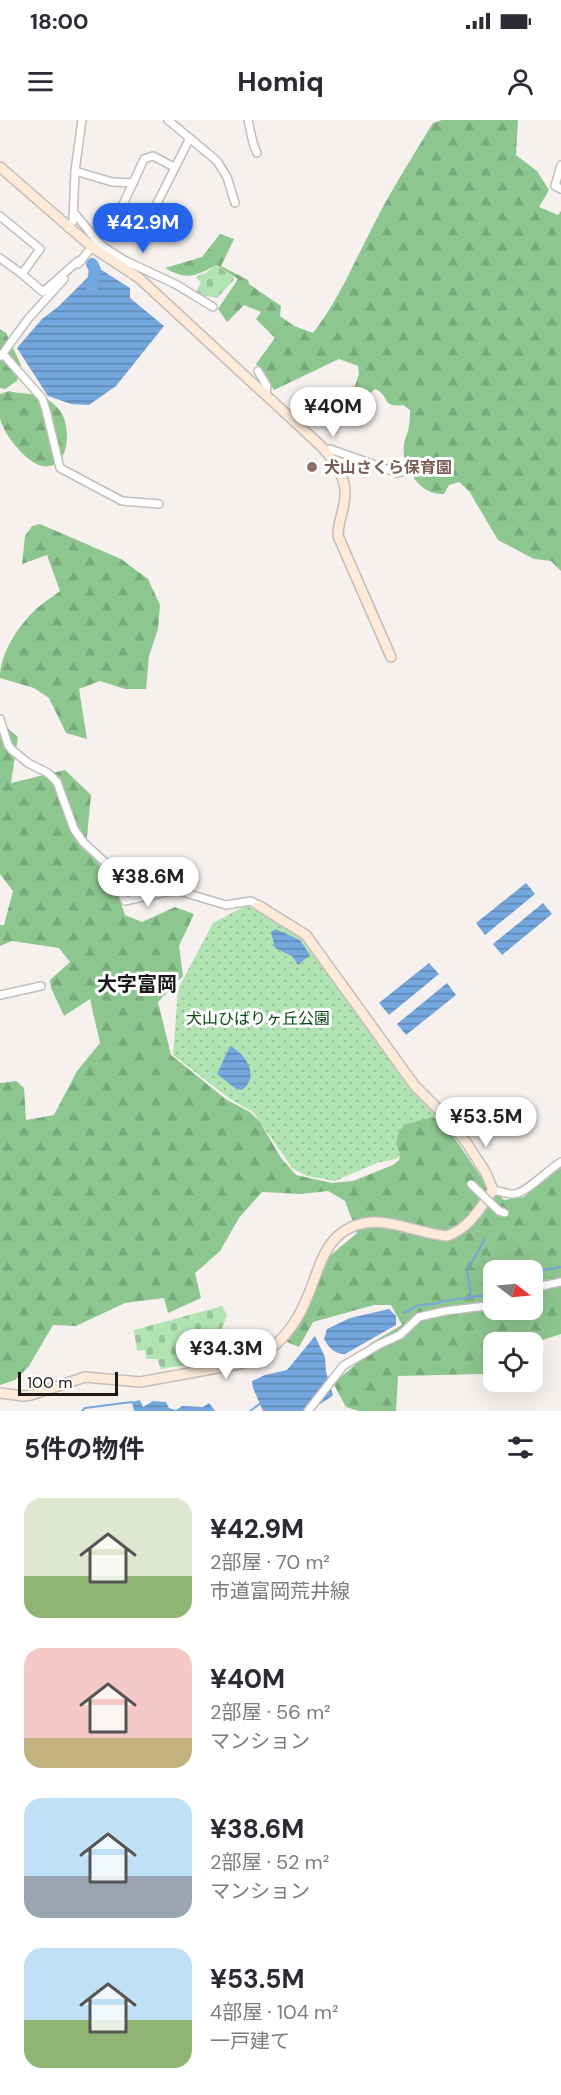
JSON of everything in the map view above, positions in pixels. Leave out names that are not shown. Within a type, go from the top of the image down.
[{"type":"street","points":[[68,228],[73,221],[75,171],[82,120]]},
{"type":"street","points":[[248,120],[257,153]]},
{"type":"street","points":[[172,121],[217,161],[226,177],[235,203]]},
{"type":"street","points":[[174,167],[153,156],[144,159],[120,211],[135,225],[140,227],[146,225],[190,138]]},
{"type":"street","points":[[561,165],[555,186],[561,189]]},
{"type":"street","points":[[0,167],[68,228],[153,290],[327,452],[340,472],[345,485],[345,503],[338,521],[338,536],[391,657]]},
{"type":"street","points":[[75,171],[112,182],[133,183]]},
{"type":"street","points":[[73,215],[76,215],[97,242],[105,248],[124,260],[177,285],[213,308]]},
{"type":"street","points":[[0,216],[40,249],[22,274]]},
{"type":"street","points":[[92,247],[28,319],[2,356],[42,398],[60,468],[122,501],[159,504]]},
{"type":"street","points":[[0,258],[43,292],[78,261],[81,261]]},
{"type":"street","points":[[258,371],[267,386],[266,394]]},
{"type":"street","points":[[327,452],[330,449],[398,473],[405,471]]},
{"type":"street","points":[[0,720],[8,745],[12,750],[28,763],[48,773],[57,782],[74,829],[83,842],[107,864],[124,901],[166,891],[179,891],[226,905],[251,901],[306,935],[415,1086],[451,1122],[486,1173],[493,1190]]},
{"type":"street","points":[[0,995],[41,986]]},
{"type":"street","points":[[493,1190],[515,1194],[525,1191],[547,1170],[561,1162]]},
{"type":"street","points":[[471,1184],[499,1211],[505,1213]]},
{"type":"street","points":[[0,1394],[31,1395],[85,1377],[140,1383],[240,1364],[254,1359],[270,1350],[302,1310],[324,1252],[342,1233],[350,1228],[374,1222],[447,1236],[467,1226],[493,1190]]},
{"type":"street","points":[[543,1286],[561,1282]]},
{"type":"street","points":[[308,1411],[343,1366],[400,1335],[419,1317],[483,1306]]},
{"type":"green space","points":[[442,120],[518,120],[516,155],[537,171],[549,190],[539,207],[558,215],[561,211],[561,571],[551,561],[534,559],[498,540],[469,491],[459,482],[449,485],[444,494],[427,490],[420,485],[409,470],[404,453],[410,410],[403,405],[391,405],[383,394],[375,389],[360,407],[354,408],[349,403],[359,374],[358,366],[339,359],[274,390],[256,364],[275,338],[256,319],[261,312],[244,305],[227,322],[218,309],[238,279],[216,265],[190,276],[165,268],[202,257],[220,234],[234,239],[221,266],[248,280],[249,284],[281,306],[280,316],[294,326],[313,333],[337,297],[377,218],[408,164],[433,123]]},
{"type":"green space","points":[[216,265],[234,277],[234,280],[217,298],[207,296],[203,299],[196,292],[201,282],[196,278]]},
{"type":"green space","points":[[0,329],[6,333],[21,365],[17,381],[5,389],[0,388]]},
{"type":"green space","points":[[9,391],[41,396],[60,411],[65,420],[67,436],[65,451],[57,463],[43,466],[35,463],[19,450],[6,433],[0,418],[0,394]]},
{"type":"green space","points":[[40,524],[121,559],[148,579],[160,605],[158,629],[149,656],[146,689],[125,689],[100,681],[79,689],[87,739],[66,733],[49,698],[34,688],[0,678],[6,651],[16,633],[34,611],[60,591],[47,555],[22,564],[25,536],[32,526]]},
{"type":"green space","points":[[0,722],[18,737],[11,783],[65,770],[91,795],[86,847],[115,886],[125,915],[142,922],[175,907],[194,914],[179,946],[183,976],[158,1002],[171,1055],[227,1100],[250,1112],[260,1122],[281,1158],[296,1175],[332,1183],[353,1181],[393,1165],[399,1160],[400,1153],[396,1144],[398,1134],[404,1125],[432,1117],[444,1123],[484,1181],[504,1200],[524,1197],[544,1178],[561,1168],[561,1334],[543,1340],[543,1332],[483,1332],[483,1374],[398,1376],[396,1411],[359,1411],[346,1407],[333,1383],[354,1366],[371,1343],[402,1325],[391,1305],[374,1305],[313,1322],[299,1347],[287,1342],[307,1310],[326,1259],[357,1233],[345,1201],[328,1191],[301,1194],[262,1192],[239,1218],[220,1251],[195,1273],[201,1298],[168,1313],[164,1298],[125,1303],[76,1326],[53,1325],[29,1366],[15,1380],[0,1385],[0,1083],[16,1081],[24,1088],[26,1120],[54,1115],[77,1071],[100,1043],[90,999],[64,1016],[51,988],[50,980],[70,962],[59,948],[12,941],[0,946],[0,925],[4,925],[13,891],[0,874]]},
{"type":"green space","name":"犬山ひばりヶ丘公園","points":[[247,905],[287,927],[304,940],[409,1087],[436,1116],[396,1159],[377,1163],[335,1181],[307,1176],[293,1169],[253,1112],[230,1099],[173,1055],[178,989],[213,923]]},
{"type":"green space","points":[[222,1306],[227,1315],[214,1348],[217,1360],[161,1369],[157,1359],[146,1359],[145,1350],[137,1351],[134,1330]]},
{"type":"water","points":[[100,269],[130,288],[130,298],[164,326],[116,386],[89,405],[71,404],[48,396],[17,348],[42,319],[59,306],[95,270]]},
{"type":"water","points":[[526,883],[535,894],[485,935],[476,923]]},
{"type":"water","points":[[543,903],[552,914],[502,955],[493,944]]},
{"type":"water","points":[[275,929],[300,940],[310,955],[298,965],[292,956],[275,948],[271,932]]},
{"type":"water","points":[[429,963],[439,974],[389,1015],[379,1003]]},
{"type":"water","points":[[447,983],[456,995],[406,1035],[397,1024]]},
{"type":"water","points":[[230,1046],[241,1054],[249,1066],[250,1078],[242,1090],[235,1088],[217,1074]]},
{"type":"water","points":[[389,1309],[396,1316],[396,1325],[345,1354],[333,1350],[324,1339],[327,1329],[350,1318]]},
{"type":"water","points":[[315,1336],[325,1357],[326,1372],[333,1395],[309,1411],[263,1411],[252,1381],[265,1375],[287,1370]]},
{"type":"water","points":[[140,1400],[143,1407],[153,1401],[166,1402],[169,1408],[176,1410],[182,1406],[203,1407],[209,1403],[215,1411],[134,1411],[132,1402]]},
{"type":"waterway","points":[[92,264],[95,270],[92,287]]},
{"type":"waterway","points":[[471,1297],[467,1270],[485,1239]]},
{"type":"waterway","points":[[543,1270],[561,1267]]},
{"type":"waterway","points":[[404,1313],[419,1305],[483,1296]]},
{"type":"waterway","points":[[82,1411],[85,1408],[132,1402],[134,1404]]},
{"type":"waterway","points":[[250,1411],[261,1403]]},
{"type":"place","name":"犬山さくら保育園","points":[[312,467]]},
{"type":"district","name":"大字富岡","points":[[137,984]]}]
